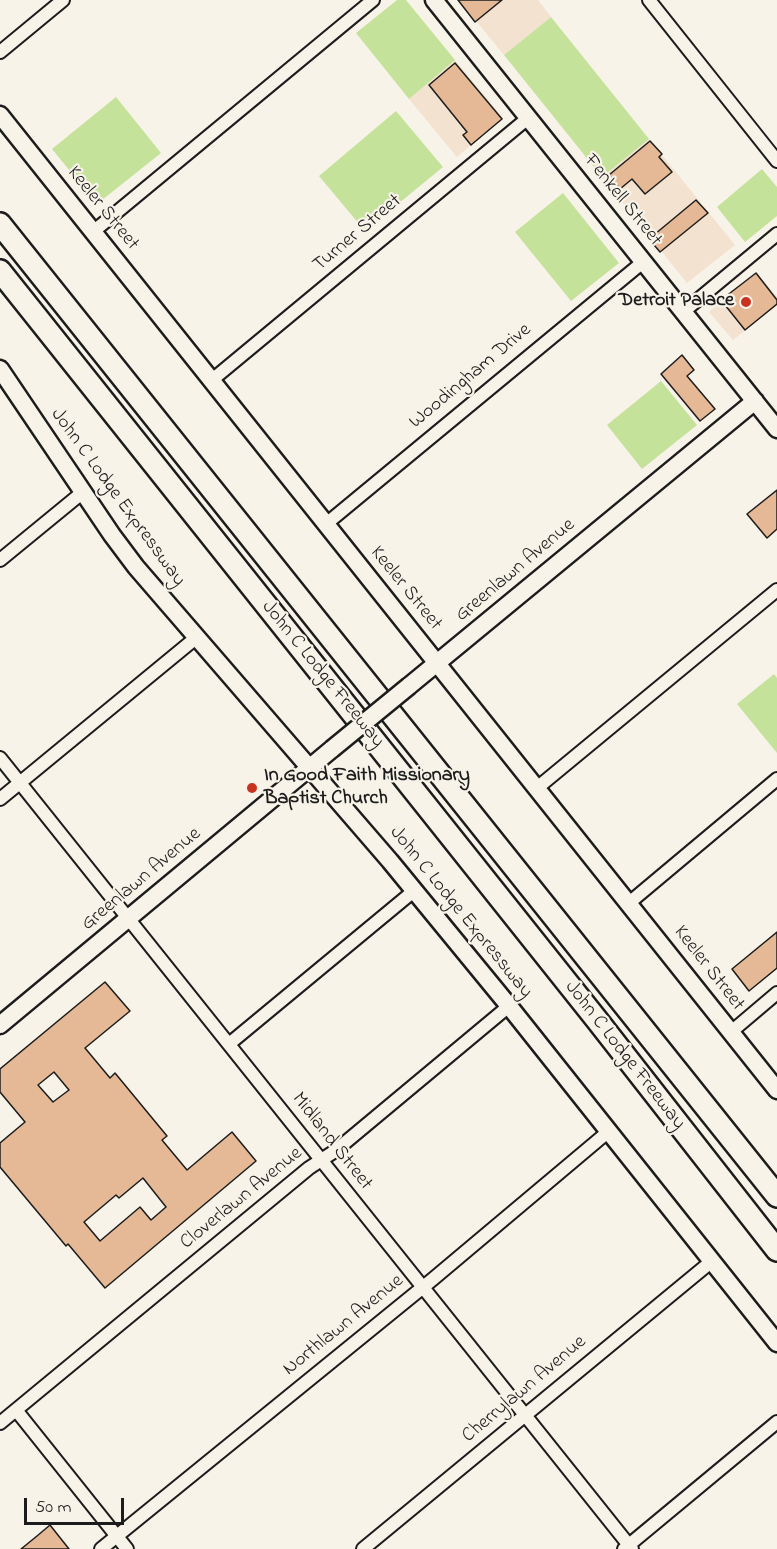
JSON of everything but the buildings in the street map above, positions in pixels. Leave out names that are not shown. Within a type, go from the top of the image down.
[{"type":"highway","name":"John C Lodge Freeway","points":[[0,224],[777,1196]]},
{"type":"highway","name":"John C Lodge Freeway","points":[[0,271],[575,992],[777,1250]]},
{"type":"main road","name":"Fenkell Street","points":[[434,0],[777,429]]},
{"type":"main road","name":"Keeler Street","points":[[0,115],[777,1090]]},
{"type":"main road","name":"John C Lodge Expressway","points":[[0,369],[82,492],[136,567],[415,891],[777,1343]]},
{"type":"main road","name":"Greenlawn Avenue","points":[[0,1025],[755,401]]},
{"type":"street","points":[[0,52],[63,0]]},
{"type":"street","points":[[94,231],[373,0]]},
{"type":"street","points":[[649,0],[777,161]]},
{"type":"street","name":"Turner Street","points":[[212,380],[528,118]]},
{"type":"street","points":[[684,312],[777,234]]},
{"type":"street","name":"Woodingham Drive","points":[[326,524],[643,262]]},
{"type":"street","points":[[0,560],[82,492]]},
{"type":"street","points":[[537,788],[777,590]]},
{"type":"street","points":[[0,800],[196,637]]},
{"type":"street","name":"Midland Street","points":[[0,758],[423,1287],[628,1548]]},
{"type":"street","points":[[628,903],[777,779]]},
{"type":"street","points":[[229,1044],[415,891]]},
{"type":"street","points":[[731,1032],[777,993]]},
{"type":"street","name":"Cloverlawn Avenue","points":[[0,1423],[321,1160],[335,1151],[509,1006]]},
{"type":"street","name":"Northlawn Avenue","points":[[101,1549],[423,1287],[609,1131]]},
{"type":"street","name":"Cherrylawn Avenue","points":[[363,1549],[712,1261]]},
{"type":"street","points":[[16,1410],[127,1549]]},
{"type":"street","points":[[628,1548],[777,1422]]},
{"type":"shaded area","points":[[459,0],[538,0],[551,17],[504,55]]},
{"type":"shaded area","points":[[455,60],[503,118],[457,157],[409,99]]},
{"type":"shaded area","points":[[649,139],[735,245],[687,283],[602,177]]},
{"type":"shaded area","points":[[757,273],[777,297],[777,305],[733,340],[709,312]]},
{"type":"green space","points":[[397,0],[406,0],[455,60],[409,99],[356,33]]},
{"type":"green space","points":[[551,17],[649,139],[602,177],[504,55]]},
{"type":"green space","points":[[116,97],[161,153],[97,204],[52,149]]},
{"type":"green space","points":[[396,111],[443,167],[365,231],[319,176]]},
{"type":"green space","points":[[762,169],[777,187],[777,216],[745,242],[717,207]]},
{"type":"green space","points":[[563,193],[619,263],[571,301],[515,232]]},
{"type":"green space","points":[[661,381],[697,425],[642,469],[607,425]]},
{"type":"green space","points":[[774,674],[777,678],[777,753],[737,704]]},
{"type":"place","name":"Detroit Palace","points":[[746,302]]},
{"type":"place","name":"In Good Faith Missionary Baptist Church","points":[[252,788]]}]
